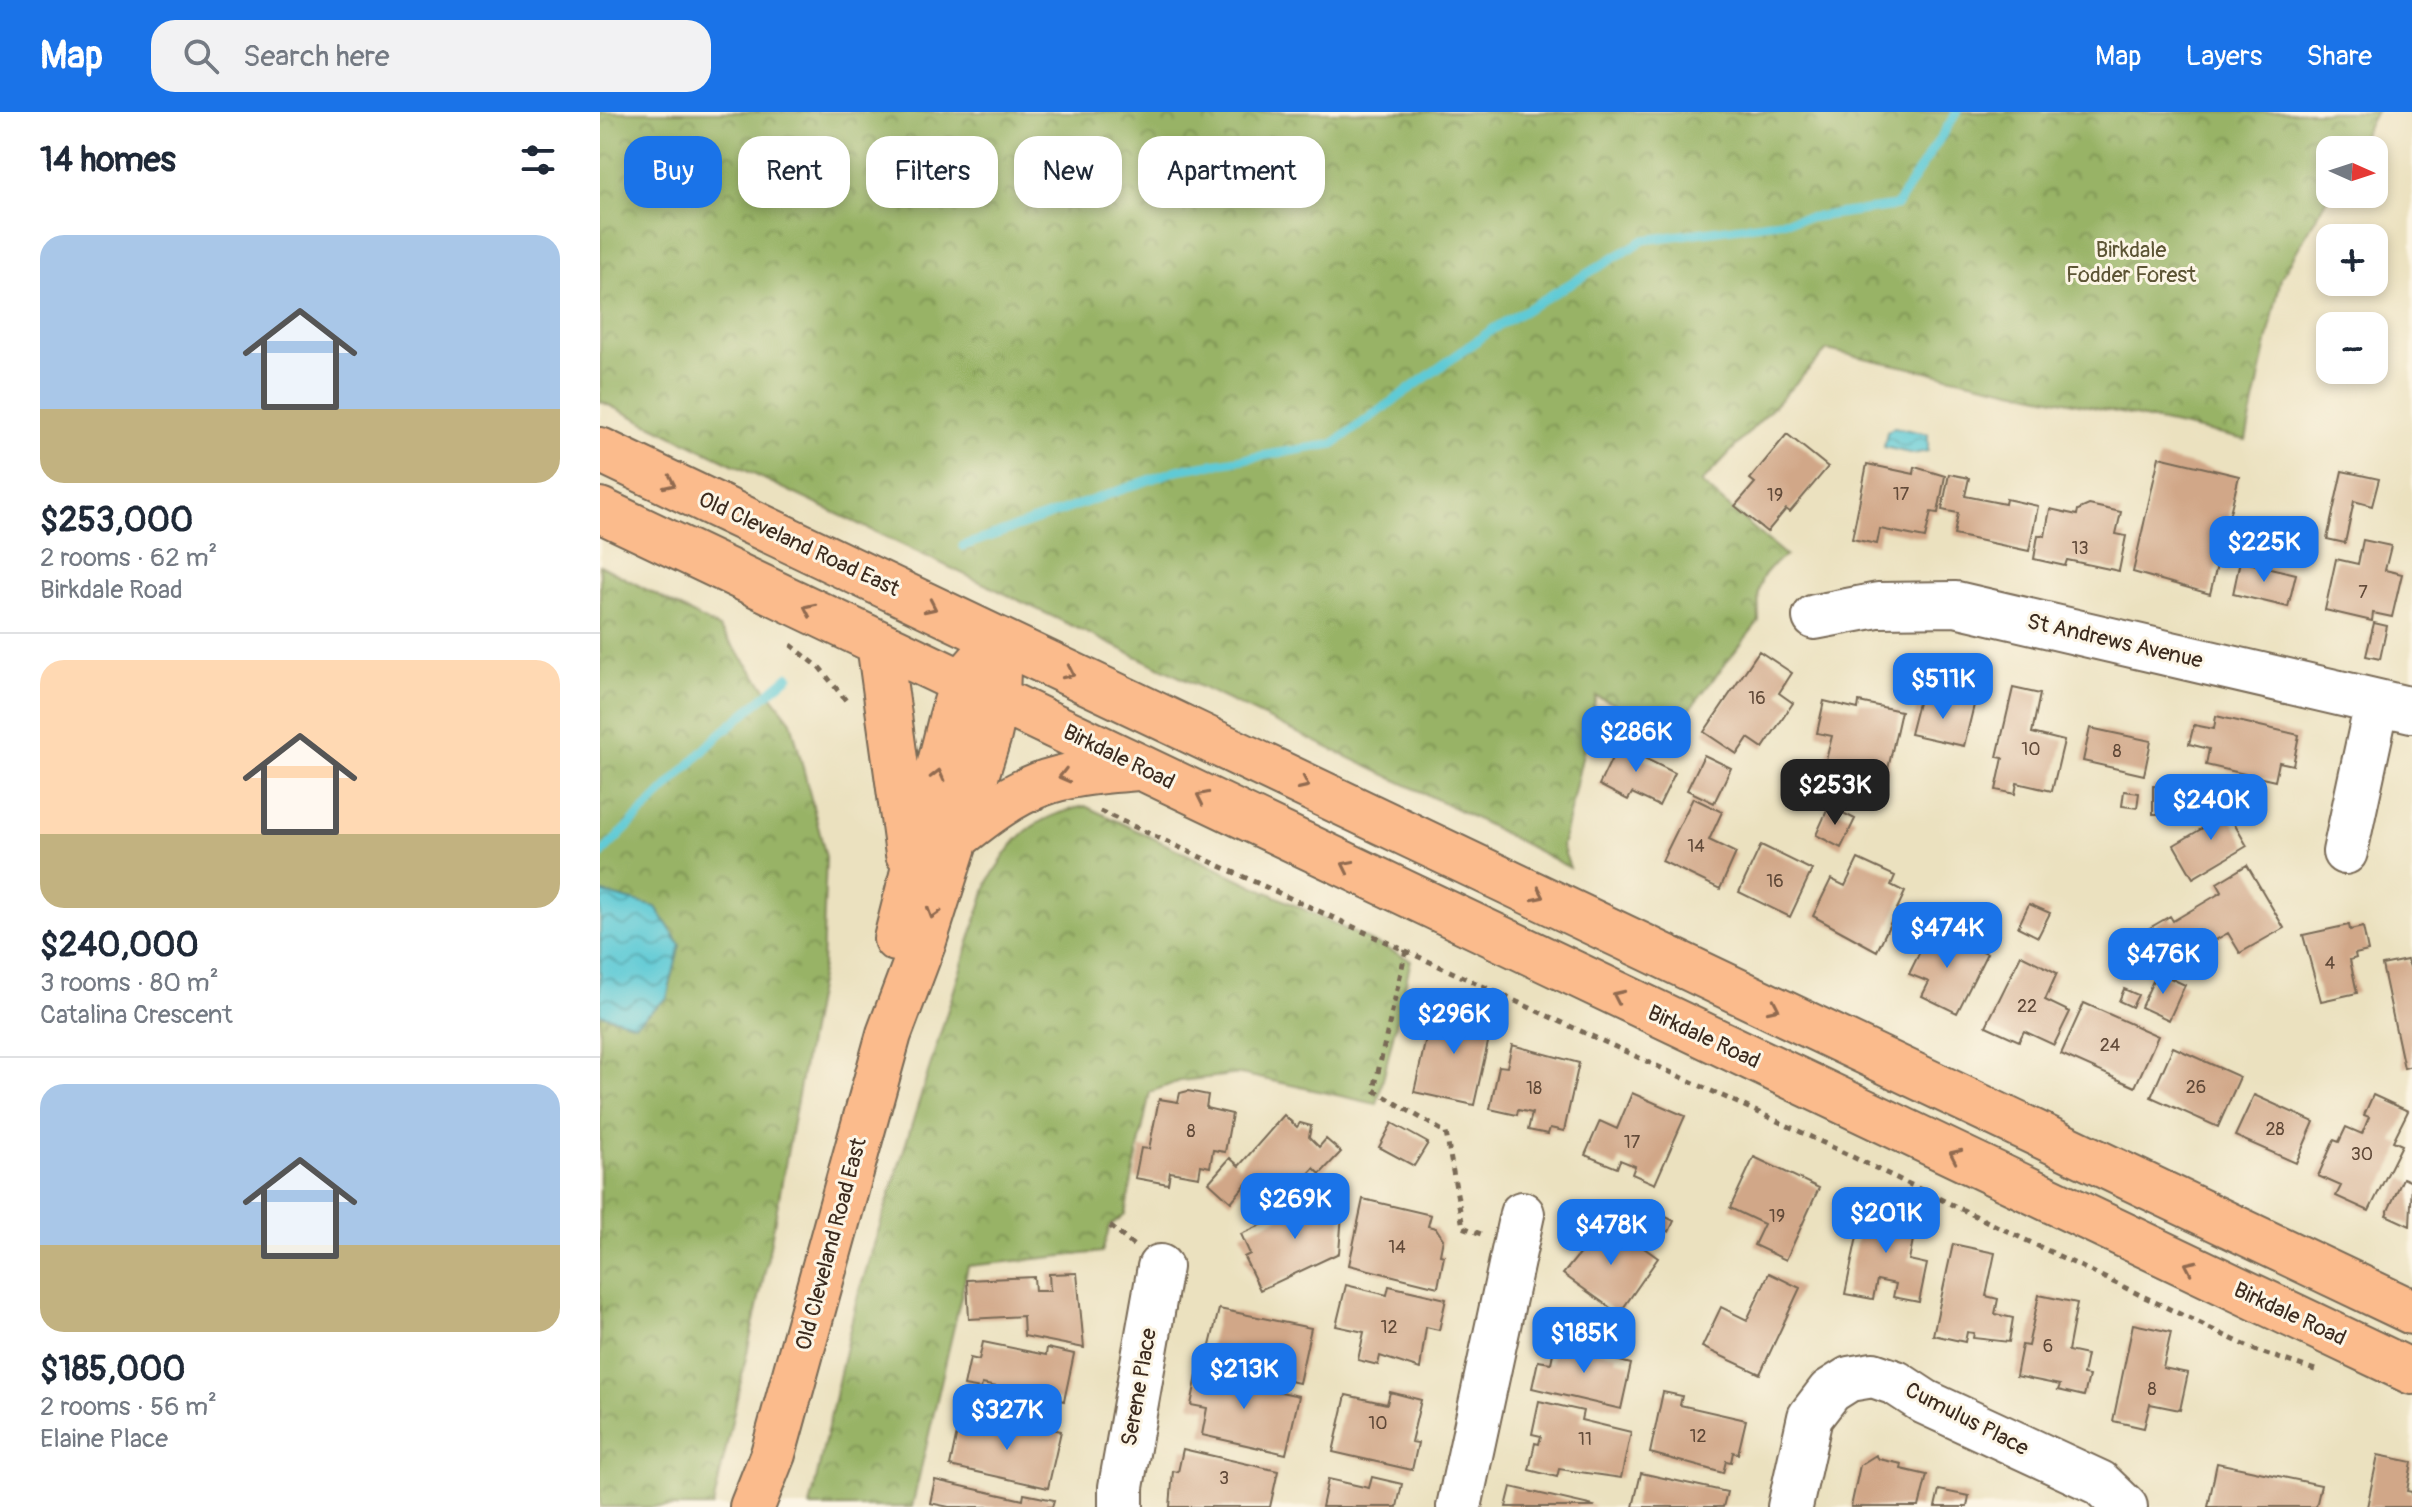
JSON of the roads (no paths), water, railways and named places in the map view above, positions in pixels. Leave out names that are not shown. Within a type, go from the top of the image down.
[{"type":"main road","name":"Old Cleveland Road East","points":[[600,450],[999,639],[911,877],[896,935],[889,1034]]},
{"type":"main road","points":[[600,510],[980,691]]},
{"type":"main road","points":[[999,639],[2412,1312]]},
{"type":"main road","points":[[879,643],[911,877]]},
{"type":"main road","name":"Old Cleveland Road East","points":[[752,1507],[773,1454],[889,1034],[924,941],[955,839],[980,691]]},
{"type":"main road","name":"Birkdale Road","points":[[980,691],[2412,1372]]},
{"type":"main road","points":[[955,839],[1000,803],[1036,783],[1077,772],[1141,768]]},
{"type":"main road","name":"Old Cleveland Road East","points":[[767,1507],[773,1454]]},
{"type":"street","name":"St Andrews Avenue","points":[[1815,617],[1878,605],[1956,604],[2395,706]]},
{"type":"street","points":[[2345,852],[2395,706]]},
{"type":"street","points":[[1459,1507],[1519,1230]]},
{"type":"street","name":"Serene Place","points":[[1121,1507],[1121,1487],[1160,1267]]},
{"type":"street","name":"Cumulus Place","points":[[1790,1507],[1810,1417],[1830,1391],[1849,1379],[1873,1375],[1896,1383],[1925,1402],[2100,1483],[2125,1507]]},
{"type":"water","points":[[1894,427],[1928,434],[1928,451],[1913,454],[1884,447],[1887,432]]},
{"type":"water","points":[[600,892],[656,907],[680,945],[667,998],[635,1024],[600,1014]]},
{"type":"waterway","points":[[963,546],[1177,470],[1333,444],[1493,329],[1644,240],[1896,206],[1957,112]]},
{"type":"waterway","points":[[600,855],[721,733],[789,676]]},
{"type":"park label","name":"Birkdale Fodder Forest","points":[[2131,262]]}]
